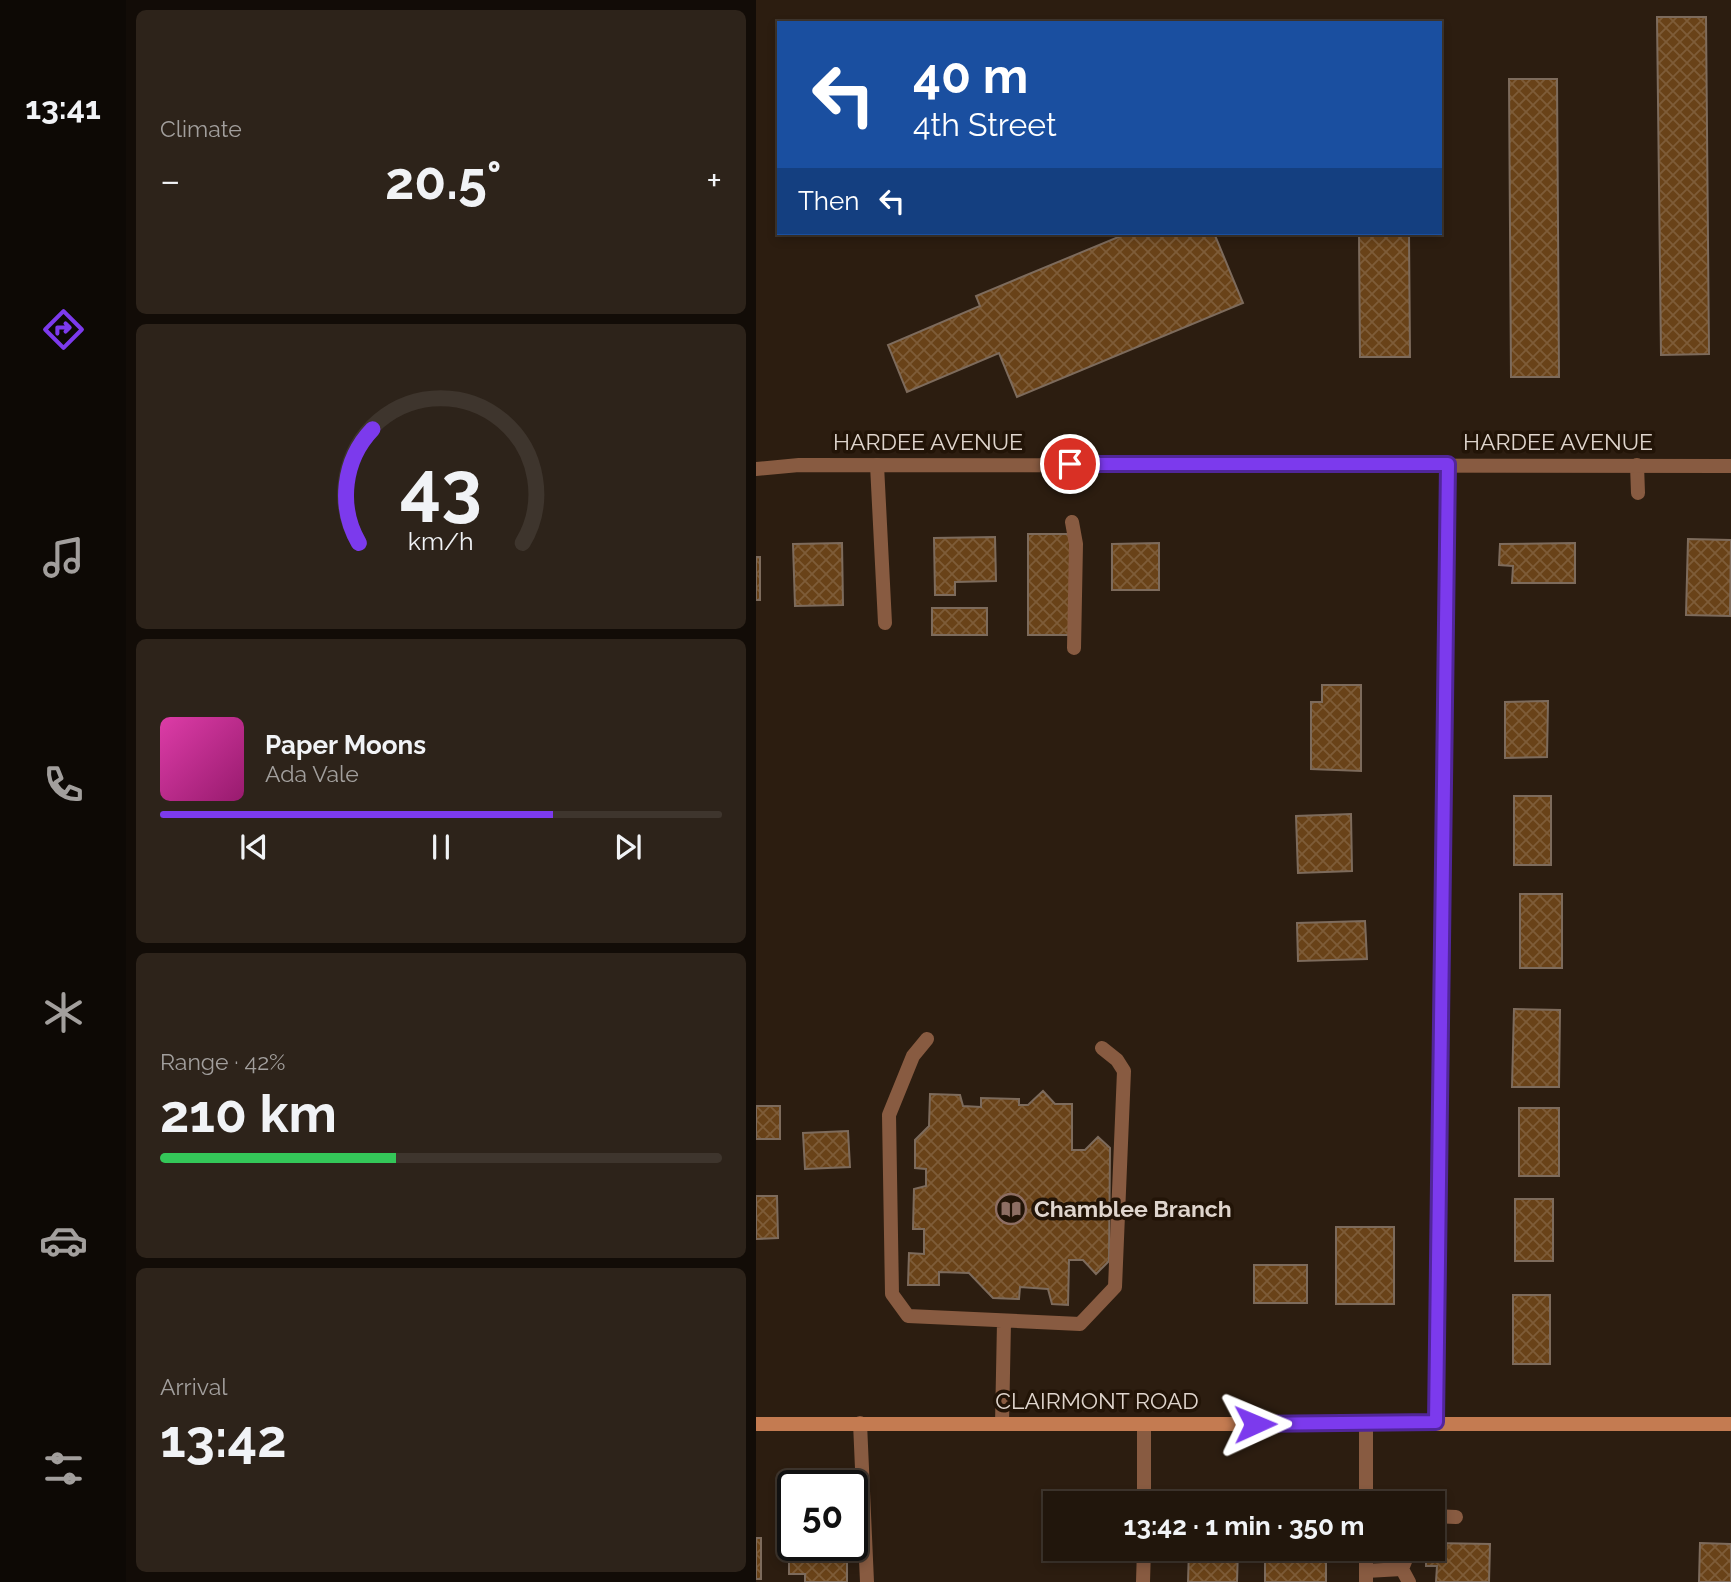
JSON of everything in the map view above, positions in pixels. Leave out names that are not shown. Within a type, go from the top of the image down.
[{"type":"main road","name":"CLAIRMONT ROAD","points":[[756,1424],[1731,1424]]},
{"type":"street","points":[[1070,464],[1070,486]]},
{"type":"street","points":[[1436,1422],[1448,464]]},
{"type":"street","name":"HARDEE AVENUE","points":[[756,470],[799,465],[1731,466]]},
{"type":"street","points":[[877,465],[885,623]]},
{"type":"street","points":[[1637,465],[1639,493]]},
{"type":"street","points":[[1072,522],[1076,544],[1074,648]]},
{"type":"street","points":[[927,1039],[913,1056],[888,1115],[892,1294],[908,1316],[1004,1322],[1080,1324],[1115,1287],[1124,1071],[1117,1060],[1102,1048]]},
{"type":"street","points":[[1002,1424],[1004,1322]]},
{"type":"street","points":[[1366,1422],[1366,1491]]},
{"type":"street","points":[[860,1423],[867,1582]]},
{"type":"street","points":[[1144,1425],[1144,1491]]},
{"type":"street","points":[[1445,1517],[1456,1517]]},
{"type":"street","points":[[1143,1582],[1144,1561]]},
{"type":"street","points":[[1366,1576],[1405,1576]]},
{"type":"building","points":[[1657,17],[1706,17],[1709,354],[1661,355]]},
{"type":"building","points":[[1509,79],[1557,79],[1559,377],[1511,377]]},
{"type":"building","points":[[1123,235],[1215,235],[1243,303],[1017,397],[999,353],[907,392],[888,345],[980,306],[976,296]]},
{"type":"building","points":[[1359,235],[1409,235],[1410,357],[1360,357]]},
{"type":"building","points":[[1028,534],[1071,534],[1071,635],[1028,635]]},
{"type":"building","points":[[995,537],[996,581],[955,582],[955,595],[935,595],[934,538]]},
{"type":"building","points":[[1688,539],[1731,540],[1730,616],[1686,615]]},
{"type":"building","points":[[842,543],[843,605],[795,606],[793,544]]},
{"type":"building","points":[[1159,543],[1159,590],[1112,590],[1112,544]]},
{"type":"building","points":[[1575,543],[1575,583],[1512,583],[1513,566],[1499,565],[1500,544]]},
{"type":"building","points":[[756,557],[760,557],[760,600],[756,600]]},
{"type":"building","points":[[932,608],[987,608],[987,635],[932,635]]},
{"type":"building","points":[[1322,685],[1361,685],[1361,771],[1311,769],[1311,702],[1322,702]]},
{"type":"building","points":[[1548,701],[1547,757],[1505,758],[1505,702]]},
{"type":"building","points":[[1514,796],[1551,796],[1551,865],[1514,865]]},
{"type":"building","points":[[1351,814],[1352,871],[1298,873],[1296,816]]},
{"type":"building","points":[[1520,894],[1562,894],[1562,968],[1520,968]]},
{"type":"building","points":[[1365,921],[1367,959],[1298,961],[1297,923]]},
{"type":"building","points":[[1514,1009],[1560,1010],[1559,1087],[1512,1087]]},
{"type":"building","name":"Chamblee Branch","points":[[1043,1091],[1055,1104],[1072,1104],[1072,1150],[1085,1150],[1098,1137],[1110,1148],[1109,1261],[1096,1274],[1083,1260],[1069,1260],[1068,1305],[1052,1304],[1048,1289],[1020,1287],[1019,1299],[993,1298],[969,1273],[939,1272],[939,1285],[908,1285],[909,1253],[924,1254],[924,1229],[913,1229],[914,1189],[926,1186],[926,1169],[915,1168],[915,1140],[929,1126],[930,1094],[960,1095],[963,1106],[981,1107],[981,1098],[1019,1099],[1019,1105],[1028,1105]]},
{"type":"building","points":[[756,1106],[780,1106],[780,1139],[756,1139]]},
{"type":"building","points":[[1519,1108],[1559,1108],[1559,1176],[1519,1176]]},
{"type":"building","points":[[848,1131],[850,1167],[805,1169],[803,1133]]},
{"type":"building","points":[[756,1196],[777,1196],[778,1238],[756,1239]]},
{"type":"building","points":[[1515,1199],[1553,1199],[1553,1261],[1515,1261]]},
{"type":"building","points":[[1336,1227],[1394,1227],[1394,1304],[1336,1304]]},
{"type":"building","points":[[1254,1265],[1307,1265],[1307,1303],[1254,1303]]},
{"type":"building","points":[[1513,1295],[1550,1295],[1550,1364],[1513,1364]]},
{"type":"building","points":[[756,1538],[761,1538],[761,1579],[756,1579]]},
{"type":"building","points":[[1445,1543],[1490,1544],[1489,1582],[1436,1582],[1437,1566],[1426,1566],[1426,1561],[1445,1561]]},
{"type":"building","points":[[1700,1543],[1731,1544],[1731,1582],[1699,1582]]},
{"type":"building","points":[[789,1561],[847,1561],[847,1582],[805,1582],[805,1574],[789,1574]]},
{"type":"building","points":[[1189,1561],[1238,1561],[1237,1582],[1188,1582]]},
{"type":"building","points":[[1265,1561],[1326,1561],[1326,1582],[1265,1582]]},
{"type":"place","name":"Chamblee Branch","points":[[1011,1209]]},
{"type":"route","points":[[1070,464],[1448,464],[1436,1422],[1255,1424]]}]
